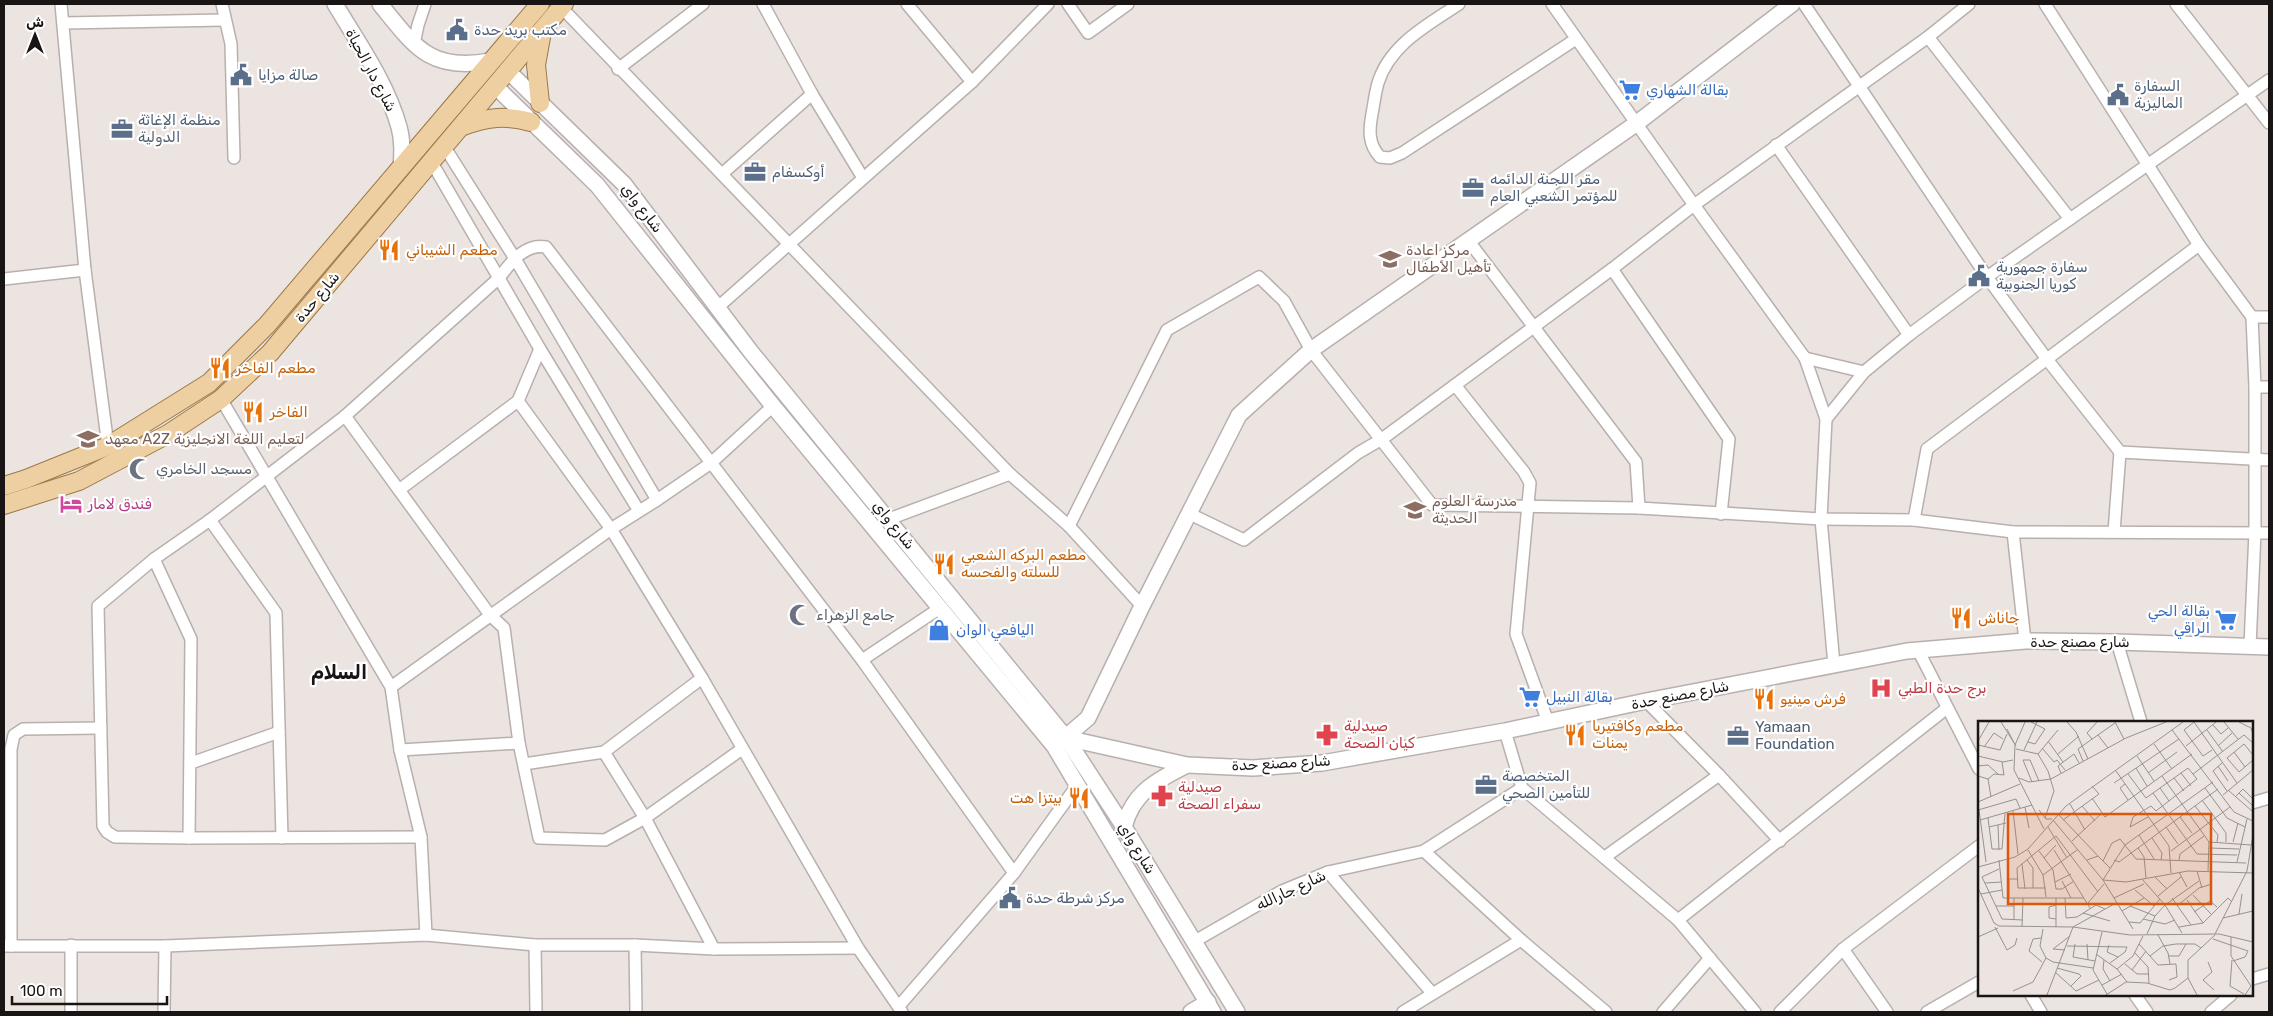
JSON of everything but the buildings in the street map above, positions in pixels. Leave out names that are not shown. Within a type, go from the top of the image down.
[{"type":"main road","name":"شارع حدة","points":[[4,486],[108,446],[208,383],[267,325],[540,4]]},
{"type":"main road","name":"شارع حدة","points":[[4,505],[79,481],[168,434],[221,399],[270,353],[508,71],[560,5]]},
{"type":"main road","points":[[540,103],[536,65],[543,28]]},
{"type":"main road","points":[[462,126],[493,117],[515,117],[531,122]]},
{"type":"main road","points":[[208,383],[221,399]]},
{"type":"street","points":[[61,4],[85,270],[108,446]]},
{"type":"street","points":[[222,4],[231,44],[234,158]]},
{"type":"street","name":"شارع دار الحياة","points":[[335,4],[390,99],[400,128],[403,148],[401,169]]},
{"type":"street","points":[[380,4],[414,44],[429,55],[446,63],[469,65],[490,61]]},
{"type":"street","points":[[414,44],[425,4]]},
{"type":"street","points":[[618,69],[704,4]]},
{"type":"street","points":[[763,4],[812,94],[863,178]]},
{"type":"street","points":[[908,4],[972,82]]},
{"type":"street","points":[[717,308],[972,82],[1048,4]]},
{"type":"street","points":[[1068,4],[1088,33],[1128,4]]},
{"type":"street","points":[[1459,4],[1406,40],[1390,59],[1378,82],[1370,127],[1372,149],[1380,157],[1390,158],[1402,153],[1576,39]]},
{"type":"street","points":[[1552,4],[1805,358],[1826,419],[1821,520],[1834,665]]},
{"type":"street","points":[[1060,742],[1088,718],[1142,606],[1239,416],[1310,350],[1637,123],[1792,4]]},
{"type":"street","points":[[1804,4],[1987,277],[2046,358],[2120,452],[2114,532]]},
{"type":"street","points":[[1190,514],[1244,540],[1358,452],[1382,439],[1612,269],[1694,205],[1928,36],[1969,4]]},
{"type":"street","points":[[2045,4],[2199,245],[2252,317],[2255,387],[2255,532],[2250,646]]},
{"type":"street","points":[[2176,4],[2269,123]]},
{"type":"street","points":[[560,5],[618,69],[722,174],[1010,474],[1069,526],[1142,606]]},
{"type":"street","points":[[63,23],[225,20]]},
{"type":"street","points":[[1928,36],[2070,219]]},
{"type":"street","name":"شارع واي","points":[[508,71],[624,184],[751,352],[889,519],[1124,827],[1237,1012]]},
{"type":"street","points":[[1826,419],[1864,372],[1909,335],[1987,277],[2269,80]]},
{"type":"street","name":"شارع واي","points":[[495,86],[597,185],[738,363],[940,608],[1060,742],[1078,784],[1210,1007]]},
{"type":"street","points":[[722,174],[812,94]]},
{"type":"street","points":[[1776,145],[1909,335]]},
{"type":"street","points":[[444,146],[514,257],[657,500]]},
{"type":"street","points":[[431,161],[540,349],[639,512]]},
{"type":"street","points":[[1468,240],[1636,462],[1639,508]]},
{"type":"street","points":[[421,837],[189,838],[115,836],[107,832],[103,826],[98,606],[154,559],[210,520],[345,416],[499,278],[514,257],[536,245],[546,247],[862,660],[1014,873]]},
{"type":"street","points":[[1914,520],[1927,449],[2199,245]]},
{"type":"street","points":[[1612,269],[1728,439],[1721,514]]},
{"type":"street","points":[[4,279],[85,270]]},
{"type":"street","points":[[1069,526],[1167,330],[1259,277],[1284,301],[1310,350],[1382,439],[1432,505],[1639,508],[1821,520],[1914,520],[2013,532],[2269,533]]},
{"type":"street","points":[[2252,317],[2269,317]]},
{"type":"street","points":[[399,490],[518,401],[540,349]]},
{"type":"street","points":[[738,363],[751,352]]},
{"type":"street","points":[[1805,358],[1864,372]]},
{"type":"street","points":[[1455,385],[1524,472],[1530,483],[1516,634],[1548,722]]},
{"type":"street","points":[[2255,387],[2269,387]]},
{"type":"street","points":[[573,401],[590,388]]},
{"type":"street","points":[[221,399],[265,477],[391,687],[400,750],[421,837],[426,935]]},
{"type":"street","points":[[518,401],[611,529],[702,678],[858,948],[900,1009],[1014,873],[1078,784]]},
{"type":"street","points":[[391,687],[611,529],[711,463],[773,406]]},
{"type":"street","points":[[345,416],[490,615],[504,628],[519,744],[539,838],[605,840],[645,818],[742,749]]},
{"type":"street","points":[[2120,452],[2269,460]]},
{"type":"street","points":[[889,519],[1010,474]]},
{"type":"street","points":[[210,520],[276,613],[282,838]]},
{"type":"street","points":[[2013,532],[2026,641]]},
{"type":"street","points":[[154,559],[191,639],[189,838]]},
{"type":"street","points":[[862,660],[940,608]]},
{"type":"street","name":"شارع مصنع حدة","points":[[1060,742],[1187,765],[1253,768],[1322,763],[1505,732],[1646,701],[1918,650],[2026,641],[2269,647]]},
{"type":"street","points":[[2117,642],[2141,721]]},
{"type":"street","points":[[1918,650],[1978,767]]},
{"type":"street","points":[[524,764],[604,752],[702,678]]},
{"type":"street","points":[[1646,701],[1719,774],[1780,841]]},
{"type":"street","points":[[1678,920],[1947,708]]},
{"type":"street","points":[[102,728],[23,729],[14,735],[11,749],[7,946],[165,946],[426,935],[535,945],[635,945],[714,949],[858,948]]},
{"type":"street","points":[[191,763],[279,732]]},
{"type":"street","points":[[1505,732],[1522,788],[1678,920],[1755,1012]]},
{"type":"street","points":[[400,750],[519,744]]},
{"type":"street","points":[[604,752],[645,818],[714,949]]},
{"type":"street","points":[[1124,827],[1128,809],[1145,791],[1164,776],[1187,765]]},
{"type":"street","points":[[1605,857],[1719,774]]},
{"type":"street","name":"شارع جارالله","points":[[1195,941],[1282,890],[1328,872],[1424,851],[1522,788]]},
{"type":"street","points":[[2253,803],[2269,798]]},
{"type":"street","points":[[1780,1012],[1843,949],[1978,847]]},
{"type":"street","points":[[1424,851],[1521,940],[1606,1012]]},
{"type":"street","points":[[1328,872],[1432,993]]},
{"type":"street","points":[[1402,1012],[1521,940]]},
{"type":"street","points":[[71,945],[71,1012]]},
{"type":"street","points":[[535,945],[536,1012]]},
{"type":"street","points":[[635,945],[636,1012]]},
{"type":"street","points":[[164,1012],[165,946]]},
{"type":"street","points":[[1843,949],[1887,1012]]},
{"type":"street","points":[[1663,1012],[1710,958]]},
{"type":"street","points":[[2253,979],[2269,974]]},
{"type":"street","points":[[1927,1012],[1978,983]]},
{"type":"street","points":[[2032,996],[2041,1012]]},
{"type":"street","points":[[2136,996],[2147,1012]]},
{"type":"street","points":[[2211,1012],[2230,996]]},
{"type":"street","points":[[1191,1012],[1210,1007]]},
{"type":"place","name":"مكتب بريد حدة","points":[[457,30]]},
{"type":"place","name":"صالة مزايا","points":[[241,75]]},
{"type":"place","name":"بقالة الشهاري","points":[[1630,90]]},
{"type":"place","name":"السفارة الماليزية","points":[[2118,95]]},
{"type":"place","name":"منظمة الإغاثة الدولية","points":[[122,129]]},
{"type":"place","name":"أوكسفام","points":[[755,172]]},
{"type":"place","name":"مقر اللجنة الدائمه للمؤتمر الشعبي العام","points":[[1473,188]]},
{"type":"place","name":"مطعم الشيباني","points":[[389,250]]},
{"type":"place","name":"مركز اعادة تأهيل الأطفال","points":[[1390,259]]},
{"type":"place","name":"سفارة جمهورية كوريا الجنوبية","points":[[1979,276]]},
{"type":"place","name":"مطعم الفاخر","points":[[220,368]]},
{"type":"place","name":"الفاخر","points":[[253,412]]},
{"type":"place","name":"معهد A2Z لتعليم اللغة الانجليزية","points":[[88,439]]},
{"type":"place","name":"مسجد الخامري","points":[[140,469]]},
{"type":"place","name":"فندق لامار","points":[[71,504]]},
{"type":"place","name":"مدرسة العلوم الحديثة","points":[[1415,510]]},
{"type":"place","name":"مطعم البركه الشعبي للسلته والفحسه","points":[[944,564]]},
{"type":"place","name":"جامع الزهراء","points":[[800,615]]},
{"type":"place","name":"جاناش","points":[[1961,618]]},
{"type":"place","name":"بقالة الحي الراقي","points":[[2226,620]]},
{"type":"place","name":"اليافعي الوان","points":[[939,630]]},
{"type":"place","name":"برج حدة الطبي","points":[[1881,688]]},
{"type":"place","name":"بقالة النبيل","points":[[1530,697]]},
{"type":"place","name":"فرش مينيو","points":[[1764,699]]},
{"type":"place","name":"صيدلية كيان الصحة","points":[[1327,735]]},
{"type":"place","name":"مطعم وكافتيريا يمنات","points":[[1575,735]]},
{"type":"place","name":"Yamaan Foundation","points":[[1738,736]]},
{"type":"place","name":"المتخصصة للتأمين الصحي","points":[[1486,785]]},
{"type":"place","name":"صيدلية سفراء الصحة","points":[[1162,796]]},
{"type":"place","name":"بيتزا هت","points":[[1079,798]]},
{"type":"place","name":"مركز شرطة حدة","points":[[1010,898]]},
{"type":"district","name":"السلام","points":[[339,672]]}]
